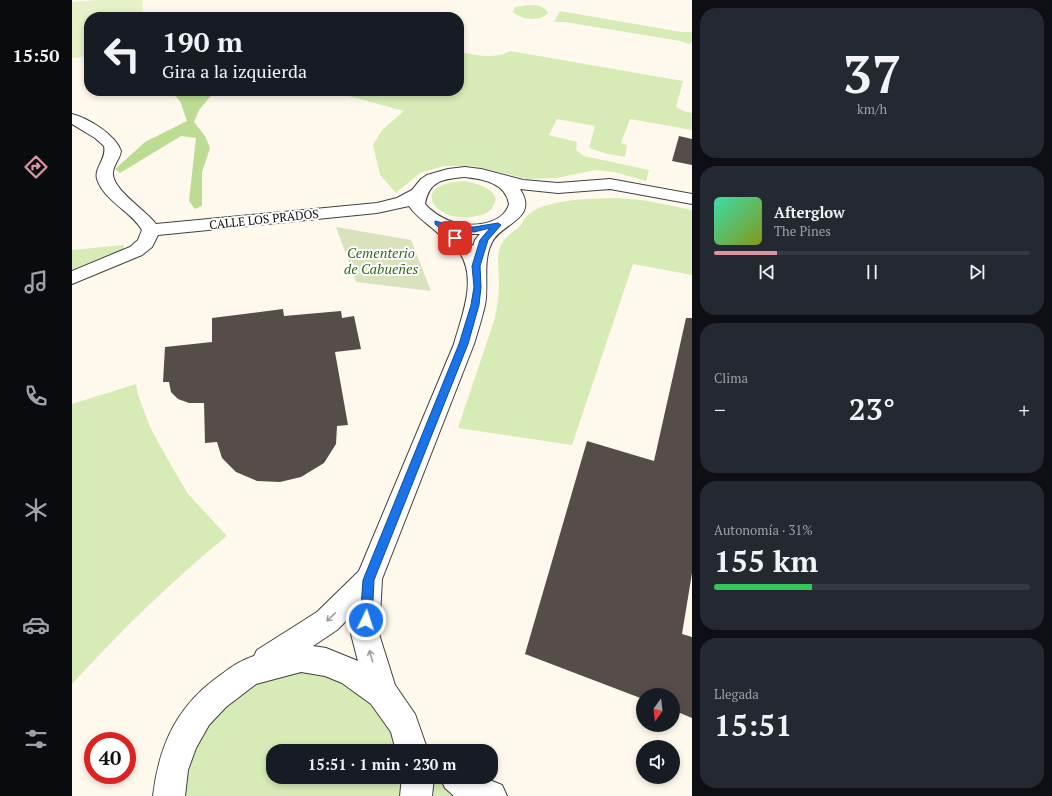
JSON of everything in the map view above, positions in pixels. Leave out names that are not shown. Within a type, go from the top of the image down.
[{"type":"street","points":[[72,118],[108,141],[113,149],[112,157],[106,167],[105,177],[112,190],[147,222],[151,230],[146,243],[136,251],[72,278]]},
{"type":"street","points":[[476,266],[464,246],[431,219],[416,204],[417,194],[424,184],[430,179],[444,174],[465,172],[490,176],[523,185],[558,188],[610,184],[692,199]]},
{"type":"street","points":[[490,176],[508,186],[514,192],[517,199],[516,210]]},
{"type":"street","points":[[417,744],[408,738],[382,694],[365,634],[369,580],[464,344],[475,305],[478,287],[476,266],[484,240],[498,225],[510,218],[516,210],[535,198],[558,188]]},
{"type":"street","name":"CALLE LOS PRADOS","points":[[151,230],[377,208],[403,202],[417,194]]},
{"type":"street","name":"CALLE LOS PRADOS","points":[[377,208],[404,210],[431,219]]},
{"type":"street","points":[[431,219],[455,228],[474,229],[498,225]]},
{"type":"street","points":[[169,796],[172,770],[183,740],[198,714],[215,696],[327,621],[369,580]]},
{"type":"street","points":[[249,672],[301,658],[326,662],[352,673],[382,694]]},
{"type":"street","points":[[416,796],[417,784]]},
{"type":"street","points":[[465,784],[474,791],[491,796]]},
{"type":"green space","points":[[99,0],[143,0],[142,12],[84,12],[84,57],[72,58],[72,2]]},
{"type":"green space","points":[[530,5],[543,7],[548,13],[540,18],[530,19],[516,15],[513,12],[515,7]]},
{"type":"green space","points":[[560,11],[681,32],[692,32],[692,42],[689,44],[680,41],[565,22],[554,22]]},
{"type":"green space","points":[[510,51],[683,81],[676,107],[683,111],[692,113],[692,130],[630,119],[621,143],[627,145],[625,157],[608,154],[589,148],[595,126],[557,119],[549,135],[577,142],[576,150],[584,156],[649,170],[646,181],[614,172],[595,170],[557,178],[527,179],[474,166],[444,166],[420,173],[396,193],[380,175],[373,145],[382,130],[404,111],[349,96],[464,96],[464,53],[492,56],[504,54]]},
{"type":"green space","points":[[176,96],[211,96],[199,110],[194,122],[205,136],[210,148],[202,172],[202,206],[195,209],[189,201],[196,138],[181,136],[120,173],[115,169],[145,142],[187,121],[180,101]]},
{"type":"green space","points":[[464,181],[487,188],[492,192],[495,196],[495,200],[490,211],[483,215],[465,217],[452,216],[441,211],[434,204],[432,197],[435,189],[446,184]]},
{"type":"green space","points":[[616,198],[642,200],[692,210],[692,275],[633,264],[572,445],[458,428],[495,318],[499,288],[499,249],[503,242],[533,211],[543,207],[555,203],[581,199]]},
{"type":"green space","name":"Cementerio de Cabueñes","points":[[336,227],[411,240],[431,291],[356,282]]},
{"type":"green space","points":[[124,245],[123,250],[72,273],[72,250]]},
{"type":"green space","points":[[136,384],[138,395],[150,427],[188,494],[227,536],[206,553],[147,607],[72,684],[72,404]]},
{"type":"green space","points":[[326,662],[420,744],[266,744],[266,784],[469,784],[491,796],[169,796],[215,696]]},
{"type":"building","points":[[679,136],[692,139],[692,165],[672,161]]},
{"type":"building","points":[[283,309],[284,316],[341,311],[342,318],[354,316],[361,349],[335,352],[348,425],[337,426],[336,444],[324,463],[301,477],[280,482],[257,481],[236,472],[222,458],[217,442],[205,443],[204,403],[189,403],[178,399],[171,392],[169,382],[163,382],[165,347],[212,342],[212,318]]},
{"type":"building","points":[[686,318],[692,318],[692,573],[682,634],[692,637],[692,718],[680,713],[680,688],[636,688],[636,696],[525,654],[587,441],[654,461]]},
{"type":"route","points":[[366,620],[369,580],[464,344],[475,305],[478,287],[476,266],[484,240],[498,225],[474,229],[455,228],[438,223],[455,238]]}]
